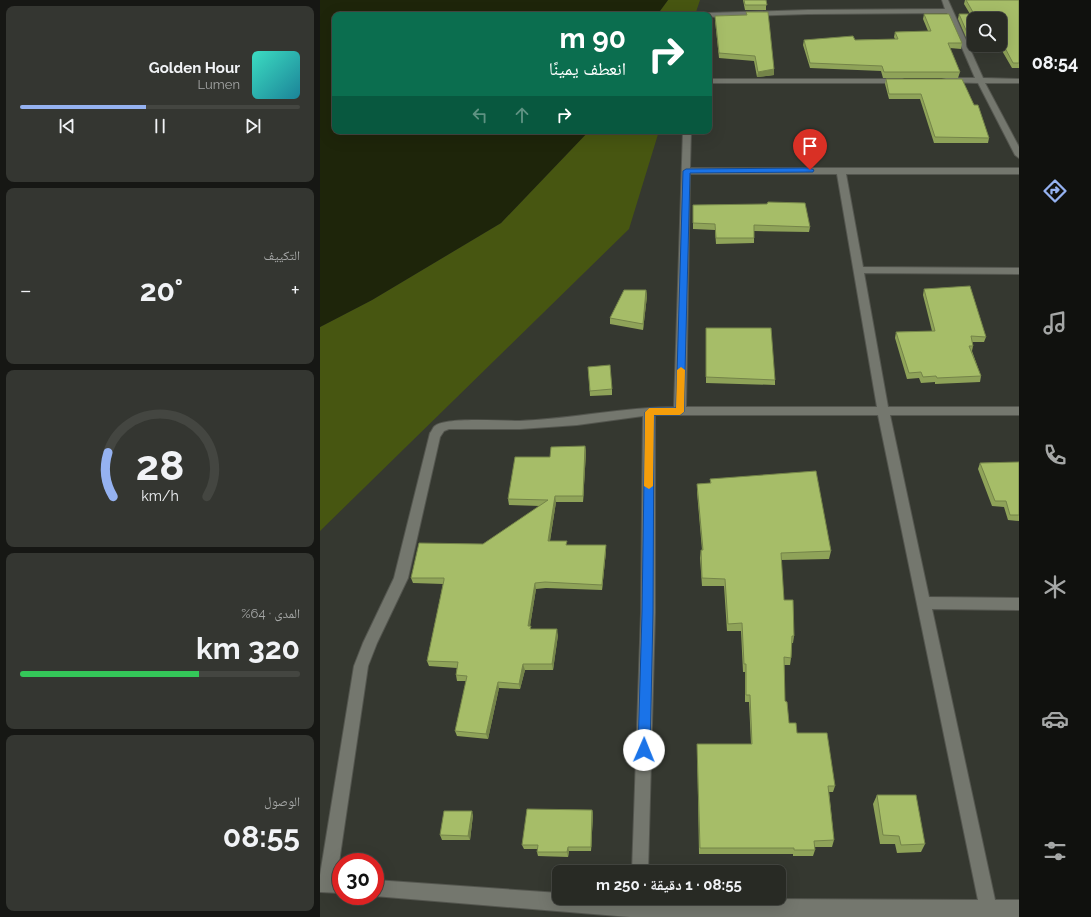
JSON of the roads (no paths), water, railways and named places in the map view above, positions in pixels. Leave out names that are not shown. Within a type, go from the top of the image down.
[{"type":"street","points":[[945,0],[980,80],[1019,155]]},
{"type":"street","points":[[712,15],[808,9],[949,11]]},
{"type":"street","points":[[940,80],[1019,81]]},
{"type":"street","points":[[712,81],[908,81]]},
{"type":"street","points":[[680,412],[687,134]]},
{"type":"street","points":[[841,170],[883,411],[925,603],[988,909]]},
{"type":"street","points":[[686,171],[1019,171]]},
{"type":"street","points":[[858,270],[1019,271]]},
{"type":"street","points":[[329,885],[361,666],[400,578],[434,436],[440,428],[449,425],[520,424],[570,421],[649,412],[1019,411]]},
{"type":"street","points":[[640,865],[648,613],[649,412]]},
{"type":"street","points":[[925,603],[1019,604]]},
{"type":"street","points":[[384,889],[639,908],[1019,909]]}]
